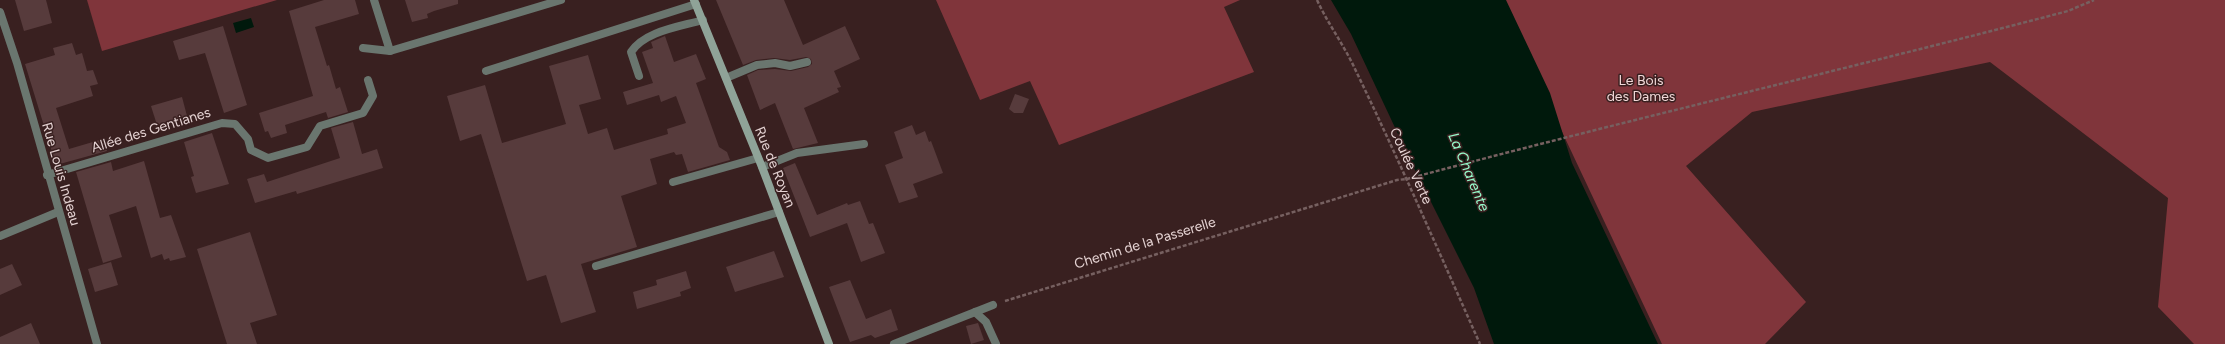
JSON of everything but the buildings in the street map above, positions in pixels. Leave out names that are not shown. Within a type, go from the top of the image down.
[{"type":"main road","name":"Rue de Royan","points":[[695,2],[762,167],[829,344]]},
{"type":"street","points":[[374,0],[390,51]]},
{"type":"street","points":[[363,48],[390,51],[560,0]]},
{"type":"street","points":[[486,71],[695,2]]},
{"type":"street","name":"Rue Louis Indeau","points":[[0,12],[17,63],[47,175],[97,344]]},
{"type":"street","points":[[639,76],[631,52],[637,43],[663,31],[702,20]]},
{"type":"street","points":[[726,78],[758,65],[775,63],[790,66],[807,62]]},
{"type":"street","name":"Allée des Gentianes","points":[[47,175],[222,123],[236,124],[248,139],[251,150],[268,158],[307,147],[320,126],[363,113],[373,96],[368,80]]},
{"type":"street","points":[[762,167],[797,153],[864,144]]},
{"type":"street","points":[[673,182],[758,158]]},
{"type":"street","points":[[0,236],[58,212]]},
{"type":"street","points":[[596,266],[779,212]]},
{"type":"street","points":[[894,344],[993,305]]},
{"type":"street","points":[[975,312],[986,322],[996,344]]},
{"type":"path","name":"Coulée Verte","points":[[1317,0],[1329,26],[1354,66],[1407,179],[1480,344]]},
{"type":"path","name":"Chemin de la Passerelle","points":[[993,305],[1396,180],[1407,179],[1578,133],[1868,63],[2068,11],[2094,0]]},
{"type":"green space","points":[[87,0],[277,0],[102,51]]},
{"type":"green space","points":[[936,0],[1240,0],[1224,7],[1254,72],[1059,145],[1030,81],[980,100]]},
{"type":"green space","name":"Le Bois des Dames","points":[[1500,0],[2225,0],[2225,344],[2194,344],[2158,307],[2168,198],[1990,62],[1752,112],[1686,166],[1806,302],[1765,344],[1662,344]]},
{"type":"water","name":"La Charente","points":[[1331,0],[1506,0],[1550,93],[1572,163],[1658,344],[1494,344],[1474,288],[1414,168],[1351,34]]},
{"type":"water","points":[[251,18],[254,27],[236,33],[233,23]]}]
